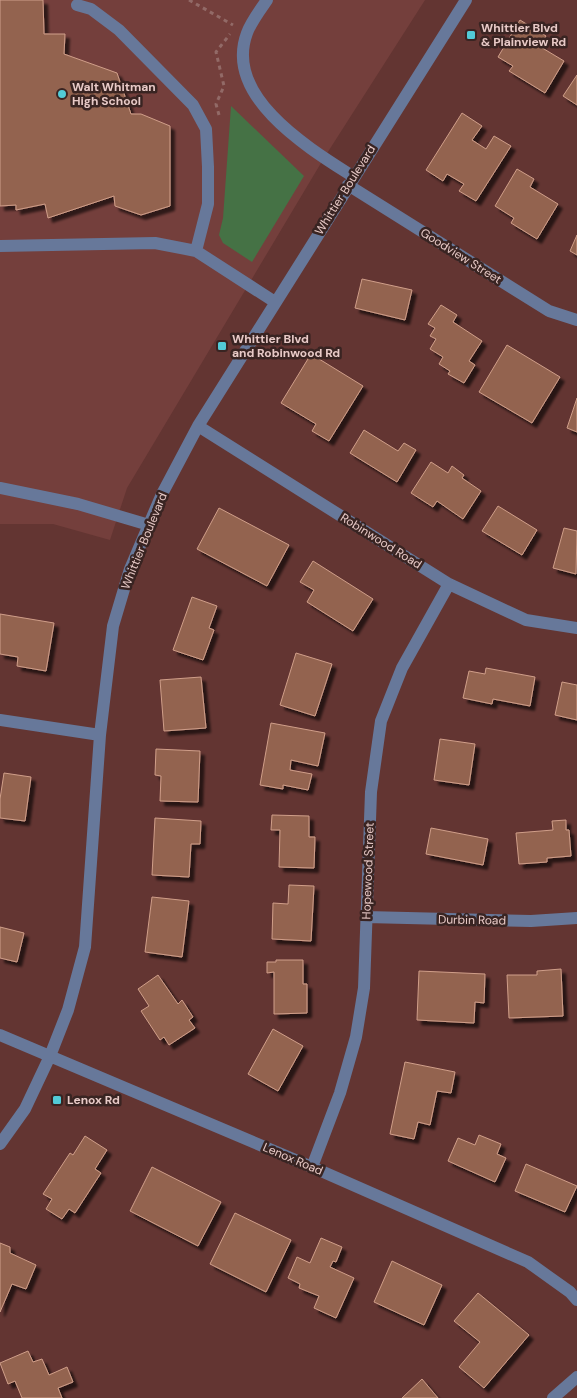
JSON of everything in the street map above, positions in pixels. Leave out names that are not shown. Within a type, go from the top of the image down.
[{"type":"street","name":"Goodview Street","points":[[267,0],[247,33],[243,57],[248,80],[260,102],[278,123],[351,181],[549,311],[577,320]]},
{"type":"street","name":"Whittier Boulevard","points":[[0,1144],[24,1108],[50,1056],[68,1010],[85,947],[100,735],[114,626],[130,568],[162,494],[198,426],[466,0]]},
{"type":"street","points":[[77,6],[91,9],[118,30],[193,105],[206,129],[208,204],[196,250]]},
{"type":"street","points":[[0,246],[155,243],[196,250],[275,302]]},
{"type":"street","name":"Robinwood Road","points":[[198,426],[449,584],[526,620],[577,628]]},
{"type":"street","points":[[0,488],[78,504],[149,525]]},
{"type":"street","name":"Hopewood Street","points":[[312,1167],[340,1093],[356,1037],[364,988],[371,792],[381,721],[402,668],[449,584]]},
{"type":"street","points":[[0,720],[100,735]]},
{"type":"street","name":"Durbin Road","points":[[366,918],[531,921],[577,918]]},
{"type":"street","name":"Lenox Road","points":[[0,1035],[312,1167],[528,1262],[570,1292],[577,1300]]},
{"type":"street","points":[[553,1398],[577,1377]]},
{"type":"path","points":[[189,0],[238,28]]},
{"type":"path","points":[[220,123],[216,104],[224,86],[216,52],[234,31]]},
{"type":"shaded area","name":"Walt Whitman High School","points":[[0,0],[425,0],[324,158],[127,488],[110,540],[53,524],[0,524]]},
{"type":"green space","points":[[231,106],[304,176],[252,262],[223,243],[219,235],[223,218]]},
{"type":"building","name":"Walt Whitman High School","points":[[0,0],[43,0],[44,34],[65,34],[64,54],[117,73],[131,114],[141,114],[170,126],[170,206],[141,215],[115,206],[114,196],[48,218],[45,204],[16,210],[16,205],[0,206]]},
{"type":"building","points":[[520,20],[546,36],[539,46],[564,61],[545,93],[509,71],[513,66],[498,57]]},
{"type":"building","points":[[577,75],[577,105],[563,96]]},
{"type":"building","points":[[462,113],[482,126],[472,140],[486,149],[494,136],[511,146],[476,201],[459,191],[464,184],[447,174],[443,181],[426,170]]},
{"type":"building","points":[[517,169],[534,179],[530,187],[558,204],[537,239],[511,223],[514,218],[495,206]]},
{"type":"building","points":[[577,235],[577,255],[570,251]]},
{"type":"building","points":[[362,279],[412,290],[405,320],[355,308]]},
{"type":"building","points":[[441,305],[457,315],[453,322],[482,341],[469,361],[475,365],[464,383],[448,374],[450,371],[439,364],[443,357],[430,349],[436,339],[430,336],[435,328],[428,324]]},
{"type":"building","points":[[507,345],[560,377],[532,423],[479,392]]},
{"type":"building","points":[[311,354],[363,386],[329,441],[312,431],[316,424],[281,403]]},
{"type":"building","points":[[577,398],[577,432],[567,428]]},
{"type":"building","points":[[364,430],[398,451],[404,443],[416,450],[397,482],[350,453]]},
{"type":"building","points":[[431,462],[448,473],[452,466],[464,475],[462,478],[481,491],[463,519],[437,501],[433,507],[411,493]]},
{"type":"building","points":[[498,506],[537,530],[522,555],[482,531]]},
{"type":"building","points":[[219,508],[289,545],[267,586],[197,549]]},
{"type":"building","points":[[564,528],[577,531],[576,574],[553,568]]},
{"type":"building","points":[[313,561],[373,599],[353,631],[307,602],[314,590],[300,582]]},
{"type":"building","points":[[192,597],[217,606],[209,628],[214,630],[203,660],[173,650]]},
{"type":"building","points":[[0,614],[54,623],[46,671],[17,666],[18,657],[0,654]]},
{"type":"building","points":[[296,653],[332,664],[315,716],[280,705]]},
{"type":"building","points":[[486,668],[535,677],[530,706],[493,699],[492,704],[463,698],[469,671],[485,674]]},
{"type":"building","points":[[201,677],[206,728],[164,731],[160,680]]},
{"type":"building","points":[[562,682],[577,685],[577,720],[555,715]]},
{"type":"building","points":[[271,723],[325,733],[318,766],[291,760],[290,770],[312,774],[308,790],[283,785],[283,789],[260,785]]},
{"type":"building","points":[[440,739],[475,744],[469,785],[434,780]]},
{"type":"building","points":[[156,749],[200,751],[198,802],[160,801],[161,776],[155,775]]},
{"type":"building","points":[[4,773],[31,777],[25,821],[0,818],[0,799]]},
{"type":"building","points":[[272,815],[309,816],[309,837],[315,837],[314,868],[279,867],[280,830],[271,830]]},
{"type":"building","points":[[155,818],[201,821],[200,844],[191,844],[189,877],[152,875]]},
{"type":"building","points":[[566,820],[566,830],[569,830],[571,856],[547,858],[547,862],[519,864],[516,833],[553,830],[552,821]]},
{"type":"building","points":[[431,828],[488,839],[483,865],[426,854]]},
{"type":"building","points":[[289,885],[314,886],[311,941],[272,939],[273,903],[288,904]]},
{"type":"building","points":[[152,897],[189,901],[182,957],[145,952]]},
{"type":"building","points":[[0,927],[24,933],[17,962],[0,958]]},
{"type":"building","points":[[276,960],[303,960],[303,984],[307,984],[307,1013],[274,1014],[274,972],[267,973],[267,962],[276,962]]},
{"type":"building","points":[[561,969],[563,1016],[509,1018],[507,975],[537,975],[537,971]]},
{"type":"building","points":[[419,971],[485,974],[484,1003],[475,1002],[474,1023],[417,1020]]},
{"type":"building","points":[[158,975],[178,1004],[182,1000],[193,1017],[189,1020],[195,1028],[169,1045],[164,1037],[160,1040],[141,1011],[149,1006],[138,989]]},
{"type":"building","points":[[273,1029],[303,1046],[278,1091],[248,1074]]},
{"type":"building","points":[[405,1062],[455,1072],[451,1093],[437,1091],[430,1125],[418,1122],[414,1139],[390,1134]]},
{"type":"building","points":[[479,1135],[501,1144],[497,1154],[506,1158],[495,1182],[448,1161],[458,1138],[475,1145]]},
{"type":"building","points":[[85,1136],[107,1150],[95,1169],[101,1173],[75,1213],[69,1209],[62,1219],[46,1209],[52,1199],[43,1194],[70,1153],[73,1155]]},
{"type":"building","points":[[526,1164],[577,1186],[565,1212],[515,1191]]},
{"type":"building","points":[[152,1167],[221,1202],[198,1246],[130,1211]]},
{"type":"building","points":[[235,1213],[291,1240],[266,1292],[210,1264]]},
{"type":"building","points":[[321,1238],[342,1247],[336,1262],[333,1261],[330,1267],[354,1278],[336,1318],[314,1308],[319,1296],[299,1288],[300,1284],[288,1278],[297,1257],[310,1263]]},
{"type":"building","points":[[0,1243],[10,1247],[10,1253],[36,1265],[26,1289],[12,1284],[0,1312]]},
{"type":"building","points":[[392,1261],[442,1285],[424,1325],[374,1302]]},
{"type":"building","points":[[478,1293],[529,1335],[484,1388],[459,1367],[480,1342],[454,1321]]},
{"type":"building","points":[[28,1351],[33,1362],[42,1359],[49,1375],[67,1367],[73,1382],[58,1388],[62,1398],[22,1398],[15,1381],[8,1384],[0,1363]]},
{"type":"building","points":[[422,1379],[438,1398],[402,1398]]},
{"type":"place","name":"Whittier Blvd & Plainview Rd","points":[[471,35]]},
{"type":"place","name":"Walt Whitman High School","points":[[62,94]]},
{"type":"place","name":"Whittier Blvd and Robinwood Rd","points":[[222,346]]},
{"type":"place","name":"Lenox Rd","points":[[57,1100]]}]
